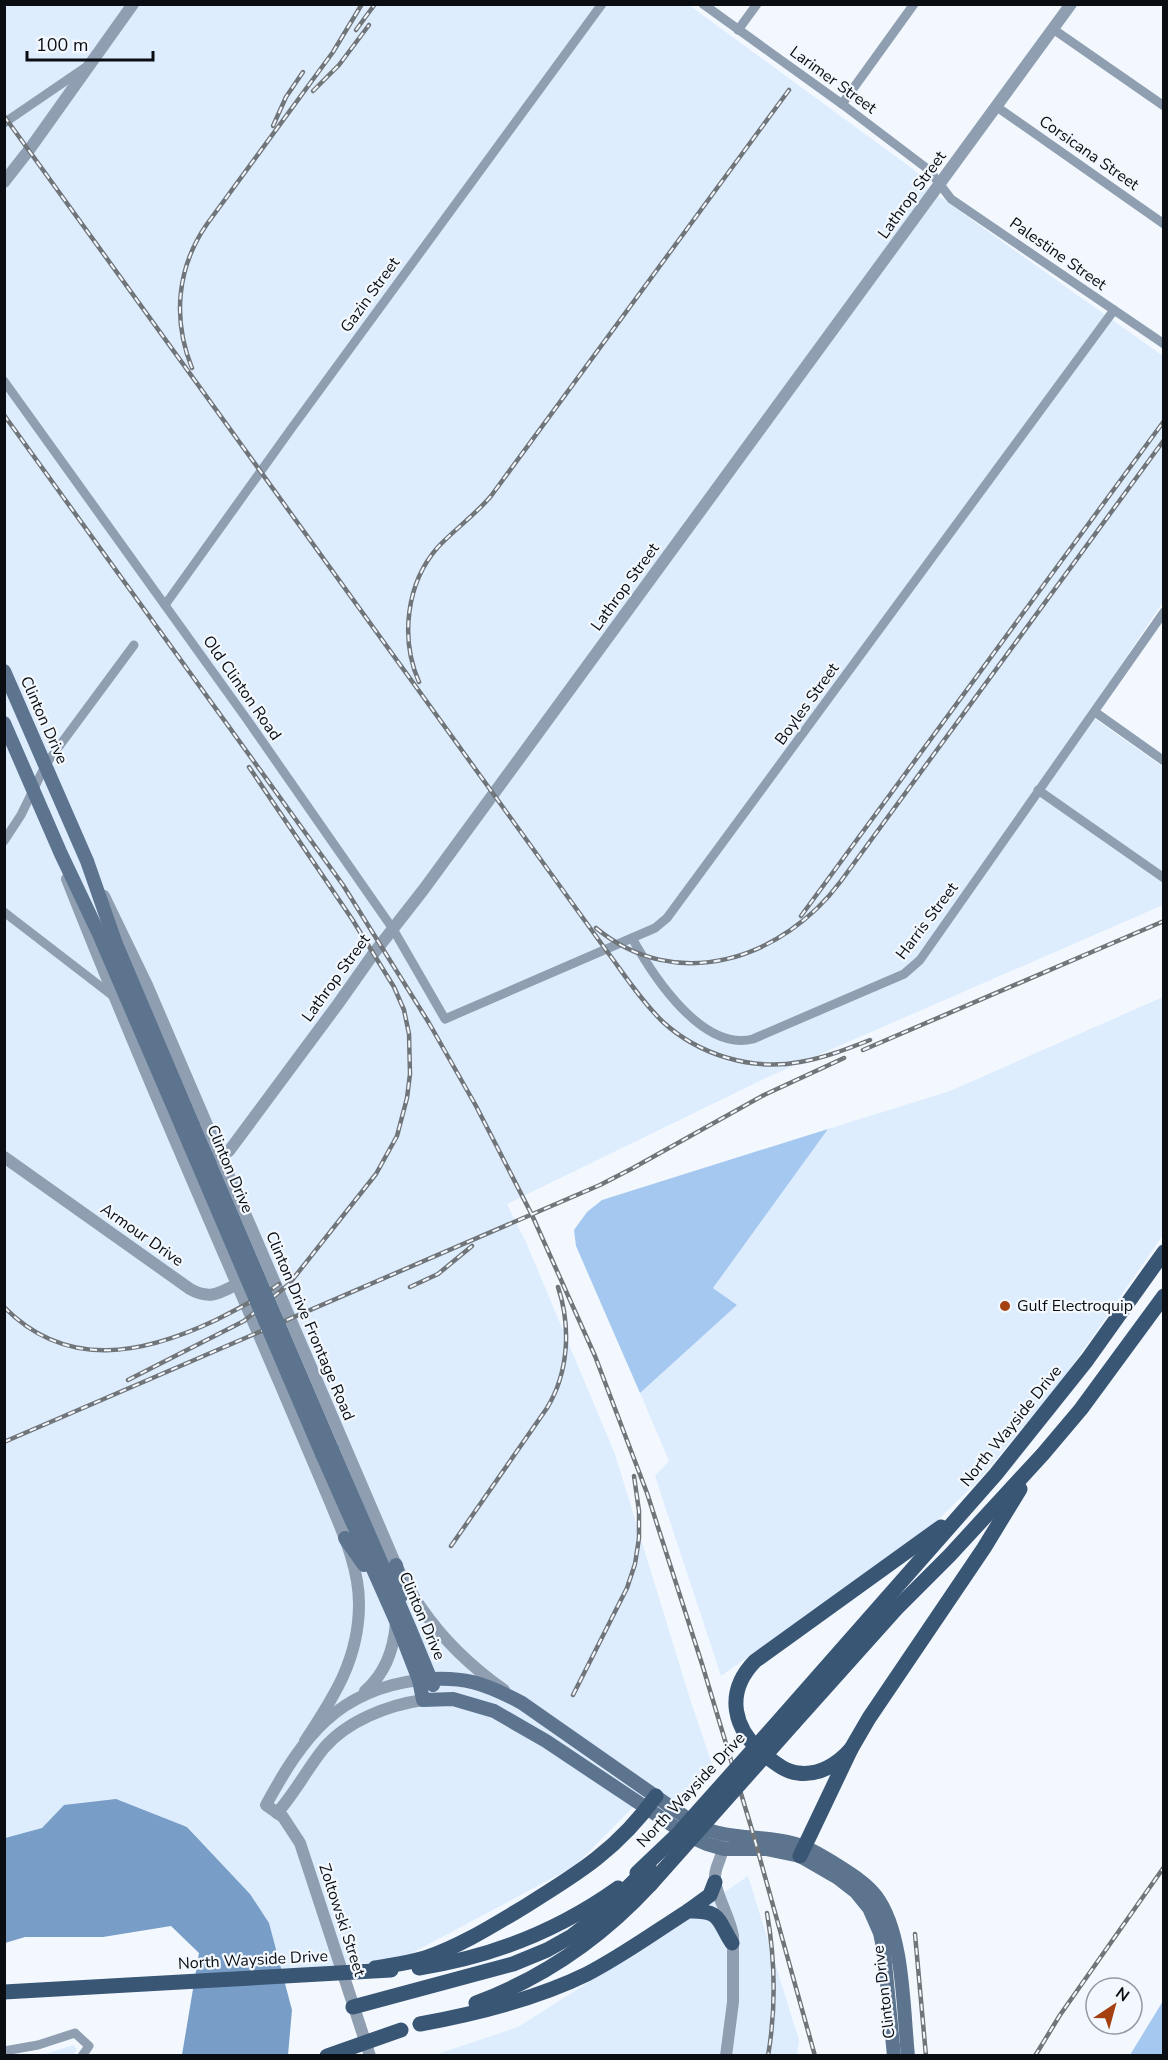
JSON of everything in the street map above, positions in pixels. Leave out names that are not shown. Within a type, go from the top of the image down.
[{"type":"main road","name":"Clinton Drive","points":[[4,671],[87,861],[116,944],[188,1127]]},
{"type":"main road","name":"Clinton Drive","points":[[4,723],[61,854],[188,1127],[327,1452],[396,1621],[425,1679]]},
{"type":"main road","name":"North Wayside Drive","points":[[4,1992],[351,1972],[392,1967],[413,1969],[447,1963],[511,1945],[580,1912],[642,1878],[788,1720],[975,1499],[1061,1394],[1164,1252]]},
{"type":"main road","name":"North Wayside Drive","points":[[327,2055],[494,1996],[554,1965],[611,1923],[642,1878],[677,1835],[950,1555],[1043,1454],[1081,1408],[1164,1296]]},
{"type":"main road","name":"Clinton Drive","points":[[327,1452],[410,1629],[429,1700],[453,1699],[494,1711],[525,1728],[627,1795],[651,1802],[698,1826],[720,1834],[777,1840],[838,1866],[865,1885],[877,1898],[887,1916],[897,1950],[908,2055]]},
{"type":"main road","points":[[802,1852],[850,1749],[984,1548],[1043,1454]]},
{"type":"main road","points":[[850,1749],[837,1762],[816,1772],[798,1773],[775,1763],[758,1750],[740,1724],[736,1703],[739,1683],[743,1675],[755,1661],[939,1529],[975,1499]]},
{"type":"main road","points":[[345,1538],[387,1600]]},
{"type":"main road","points":[[396,1565],[410,1629]]},
{"type":"main road","name":"Clinton Drive","points":[[425,1679],[454,1678],[473,1681],[491,1687],[522,1703],[636,1783],[651,1802],[687,1835],[724,1849],[802,1852],[851,1887],[873,1916],[880,1933],[884,1952],[894,2055]]},
{"type":"main road","points":[[525,1728],[536,1713]]},
{"type":"main road","points":[[627,1795],[636,1783]]},
{"type":"main road","points":[[392,1967],[422,1959],[461,1943],[583,1870],[616,1843],[651,1802]]},
{"type":"main road","points":[[353,2007],[513,1964],[547,1950],[572,1936],[598,1917],[642,1878]]},
{"type":"main road","points":[[420,2024],[481,2011],[577,1978],[596,1969],[710,1896],[715,1882]]},
{"type":"main road","points":[[688,1911],[703,1910],[713,1914],[721,1922],[732,1943]]},
{"type":"street","points":[[4,182],[50,123],[133,4]]},
{"type":"street","name":"Gazin Street","points":[[165,605],[298,419],[602,4]]},
{"type":"street","name":"Larimer Street","points":[[704,4],[929,170],[940,184]]},
{"type":"street","points":[[738,30],[757,4]]},
{"type":"street","points":[[842,104],[914,4]]},
{"type":"street","name":"Lathrop Street","points":[[188,1169],[229,1151],[1071,4]]},
{"type":"street","points":[[1053,29],[1164,106]]},
{"type":"street","points":[[4,123],[90,64]]},
{"type":"street","name":"Corsicana Street","points":[[997,107],[1164,224]]},
{"type":"street","name":"Palestine Street","points":[[940,184],[951,199],[1164,345]]},
{"type":"street","name":"Boyles Street","points":[[445,1019],[655,928],[672,913],[1114,310]]},
{"type":"street","name":"Old Clinton Road","points":[[4,381],[246,718],[393,929],[445,1019]]},
{"type":"street","name":"Harris Street","points":[[632,938],[659,982],[683,1010],[707,1028],[729,1039],[739,1041],[753,1039],[910,971],[920,960],[1164,612]]},
{"type":"street","points":[[4,841],[46,764],[134,645]]},
{"type":"street","points":[[1095,712],[1164,761]]},
{"type":"street","points":[[1038,790],[1162,876]]},
{"type":"street","points":[[61,854],[65,875],[113,996],[345,1538],[356,1576],[359,1603],[354,1647],[347,1671],[305,1741]]},
{"type":"street","name":"Clinton Drive Frontage Road","points":[[87,861],[147,985],[396,1565],[421,1608],[449,1643],[487,1678],[522,1703]]},
{"type":"street","points":[[4,912],[113,996]]},
{"type":"street","name":"Armour Drive","points":[[4,1157],[202,1296],[211,1296],[269,1271]]},
{"type":"street","points":[[305,1741],[322,1723],[371,1686],[382,1672],[395,1639],[396,1621]]},
{"type":"street","points":[[357,1697],[400,1682],[425,1679]]},
{"type":"street","points":[[278,1813],[325,1747],[363,1718],[387,1708],[429,1700]]},
{"type":"street","name":"Zoltowski Street","points":[[305,1741],[266,1805],[287,1821],[300,1843],[370,2055]]},
{"type":"street","points":[[720,1834],[724,1849],[717,1867],[715,1882],[733,1936],[733,2002],[726,2055]]},
{"type":"street","points":[[4,2051],[38,2045],[75,2033],[89,2046],[82,2055]]},
{"type":"shaded area","points":[[5,5],[689,5],[917,172],[930,190],[1163,356],[1163,602],[1088,714],[1163,767],[1163,905],[770,1076],[507,1204],[526,1242],[615,1454],[715,1773],[683,1808],[653,1787],[575,1866],[397,1961],[281,1969],[250,1894],[187,1826],[64,1805],[42,1828],[5,1838]]},
{"type":"shaded area","points":[[1163,997],[1163,1235],[1062,1381],[976,1483],[922,1535],[721,1676],[655,1476],[669,1461],[640,1393],[737,1305],[713,1288],[828,1129],[950,1091]]},
{"type":"shaded area","points":[[828,1129],[713,1288],[737,1305],[640,1393],[576,1246],[574,1230],[587,1212],[602,1200]]},
{"type":"shaded area","points":[[116,1799],[187,1827],[250,1894],[269,1923],[292,2010],[288,2055],[182,2055],[199,1953],[171,1926],[103,1937],[25,1937],[5,1943],[5,1838],[42,1828],[64,1805]]},
{"type":"shaded area","points":[[748,1876],[799,2040],[797,2056],[431,2056],[518,2027],[652,1942]]},
{"type":"shaded area","points":[[1163,2001],[1163,2055],[1130,2055],[1142,2036],[1144,2036],[1144,2032]]},
{"type":"shaded area","points":[[73,2045],[77,2049],[73,2055],[43,2055]]},
{"type":"railway","points":[[192,368],[186,350],[180,312],[181,294],[189,258],[207,224],[333,52],[362,4]]},
{"type":"railway","points":[[356,30],[375,4]]},
{"type":"railway","points":[[313,91],[339,65],[369,25]]},
{"type":"railway","points":[[273,126],[286,97],[303,72]]},
{"type":"railway","points":[[419,682],[409,648],[409,612],[413,594],[427,561],[438,547],[491,496],[789,90]]},
{"type":"railway","points":[[4,116],[626,978],[655,1014],[677,1034],[693,1043],[710,1052],[745,1062],[763,1064],[800,1062],[827,1056],[870,1040]]},
{"type":"railway","points":[[4,415],[343,885],[429,1023],[476,1106],[532,1215],[595,1356],[647,1493],[752,1830],[815,2056]]},
{"type":"railway","points":[[801,916],[1164,421]]},
{"type":"railway","points":[[596,928],[627,948],[660,960],[694,963],[727,959],[759,948],[790,931],[817,908],[841,881],[1164,440]]},
{"type":"railway","points":[[128,1380],[244,1321],[289,1284],[376,1174],[397,1136],[407,1098],[410,1074],[409,1034],[404,1010],[394,987],[352,919],[249,767]]},
{"type":"railway","points":[[863,1050],[1164,921]]},
{"type":"railway","points":[[4,1442],[600,1185],[764,1095],[844,1058]]},
{"type":"railway","points":[[410,1287],[438,1274],[472,1246]]},
{"type":"railway","points":[[4,1307],[28,1327],[54,1341],[80,1348],[107,1350],[134,1348],[189,1332],[241,1307],[279,1284]]},
{"type":"railway","points":[[451,1546],[547,1408],[554,1394],[560,1379],[566,1349],[565,1317],[558,1287]]},
{"type":"railway","points":[[573,1695],[627,1588],[635,1564],[639,1538],[639,1511],[634,1476]]},
{"type":"railway","points":[[1035,2056],[1060,2015],[1164,1867]]},
{"type":"railway","points":[[767,1913],[774,1984],[768,2056]]},
{"type":"railway","points":[[915,1934],[926,2056]]},
{"type":"place","name":"Gulf Electroquip","points":[[1005,1306]]}]
